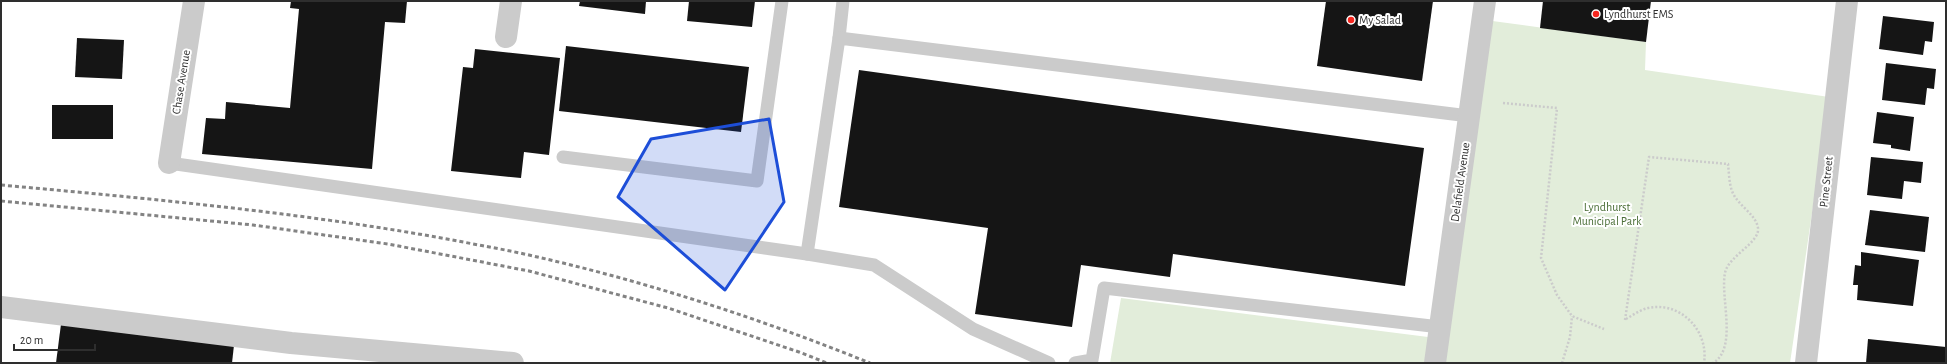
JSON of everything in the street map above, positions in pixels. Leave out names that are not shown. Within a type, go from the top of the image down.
[{"type":"street","name":"Chase Avenue","points":[[169,163],[194,1]]},
{"type":"street","points":[[506,37],[511,1]]},
{"type":"street","name":"Delafield Avenue","points":[[1435,363],[1485,1]]},
{"type":"street","name":"Pine Street","points":[[1806,363],[1847,1]]},
{"type":"street","points":[[1,307],[291,342],[513,363]]},
{"type":"lane","points":[[563,157],[757,181],[782,1]]},
{"type":"lane","points":[[807,254],[839,38],[843,1]]},
{"type":"lane","points":[[839,38],[1469,116]]},
{"type":"lane","points":[[169,163],[807,254],[874,266],[973,329],[1049,363]]},
{"type":"lane","points":[[1075,363],[1092,360],[1104,288],[1440,327]]},
{"type":"path","points":[[1503,103],[1557,108],[1541,258],[1557,295],[1572,316],[1604,329]]},
{"type":"path","points":[[1704,363],[1704,345],[1700,333],[1693,323],[1684,315],[1673,310],[1660,307],[1648,308],[1636,312],[1625,320],[1648,157],[1728,164],[1732,192],[1756,222],[1758,230],[1754,240],[1739,252],[1725,272],[1725,350],[1713,363]]},
{"type":"path","points":[[1562,363],[1570,337],[1572,316]]},
{"type":"highlighted area","points":[[769,119],[784,202],[725,290],[618,197],[651,139]]},
{"type":"green space","name":"Lyndhurst Municipal Park","points":[[1485,20],[1646,42],[1645,70],[1829,97],[1790,363],[1110,363],[1121,298],[1436,338]]},
{"type":"building","points":[[291,1],[407,1],[405,23],[385,22],[372,169],[202,154],[206,118],[225,119],[226,102],[290,108],[299,9],[290,8]]},
{"type":"building","points":[[580,1],[646,1],[645,14],[579,6]]},
{"type":"building","points":[[689,1],[755,1],[752,27],[687,21]]},
{"type":"building","points":[[1326,1],[1433,1],[1422,81],[1317,66]]},
{"type":"building","name":"Lyndhurst EMS","points":[[1543,1],[1651,1],[1646,42],[1540,28]]},
{"type":"building","points":[[1883,16],[1934,22],[1932,42],[1925,41],[1923,55],[1879,49]]},
{"type":"building","points":[[77,38],[124,40],[122,79],[75,77]]},
{"type":"building","points":[[566,46],[749,67],[741,132],[559,111]]},
{"type":"building","points":[[475,49],[560,58],[549,155],[524,152],[521,178],[451,171],[463,67],[473,68]]},
{"type":"building","points":[[1886,63],[1936,69],[1934,89],[1927,88],[1925,105],[1882,100]]},
{"type":"building","points":[[859,70],[1424,148],[1405,286],[1173,254],[1170,277],[1081,265],[1072,327],[975,314],[988,228],[839,207]]},
{"type":"building","points":[[52,105],[113,105],[113,139],[52,139]]},
{"type":"building","points":[[1877,112],[1914,117],[1910,151],[1891,148],[1891,145],[1873,143]]},
{"type":"building","points":[[1871,157],[1923,162],[1921,183],[1904,181],[1902,199],[1867,195]]},
{"type":"building","points":[[1870,210],[1929,217],[1925,252],[1865,245]]},
{"type":"building","points":[[1861,252],[1919,260],[1913,306],[1857,300],[1858,285],[1853,285],[1855,265],[1861,266]]},
{"type":"building","points":[[61,324],[234,345],[232,363],[56,363]]},
{"type":"building","points":[[1868,339],[1946,347],[1946,363],[1866,363]]},
{"type":"railway","points":[[1,185],[173,201],[344,222],[514,252],[576,266],[704,303],[788,331],[870,363]]},
{"type":"railway","points":[[1,201],[253,225],[388,244],[529,271],[668,308],[799,352],[827,363]]},
{"type":"place","name":"Lyndhurst EMS","points":[[1596,14]]},
{"type":"place","name":"My Salad","points":[[1351,20]]}]
